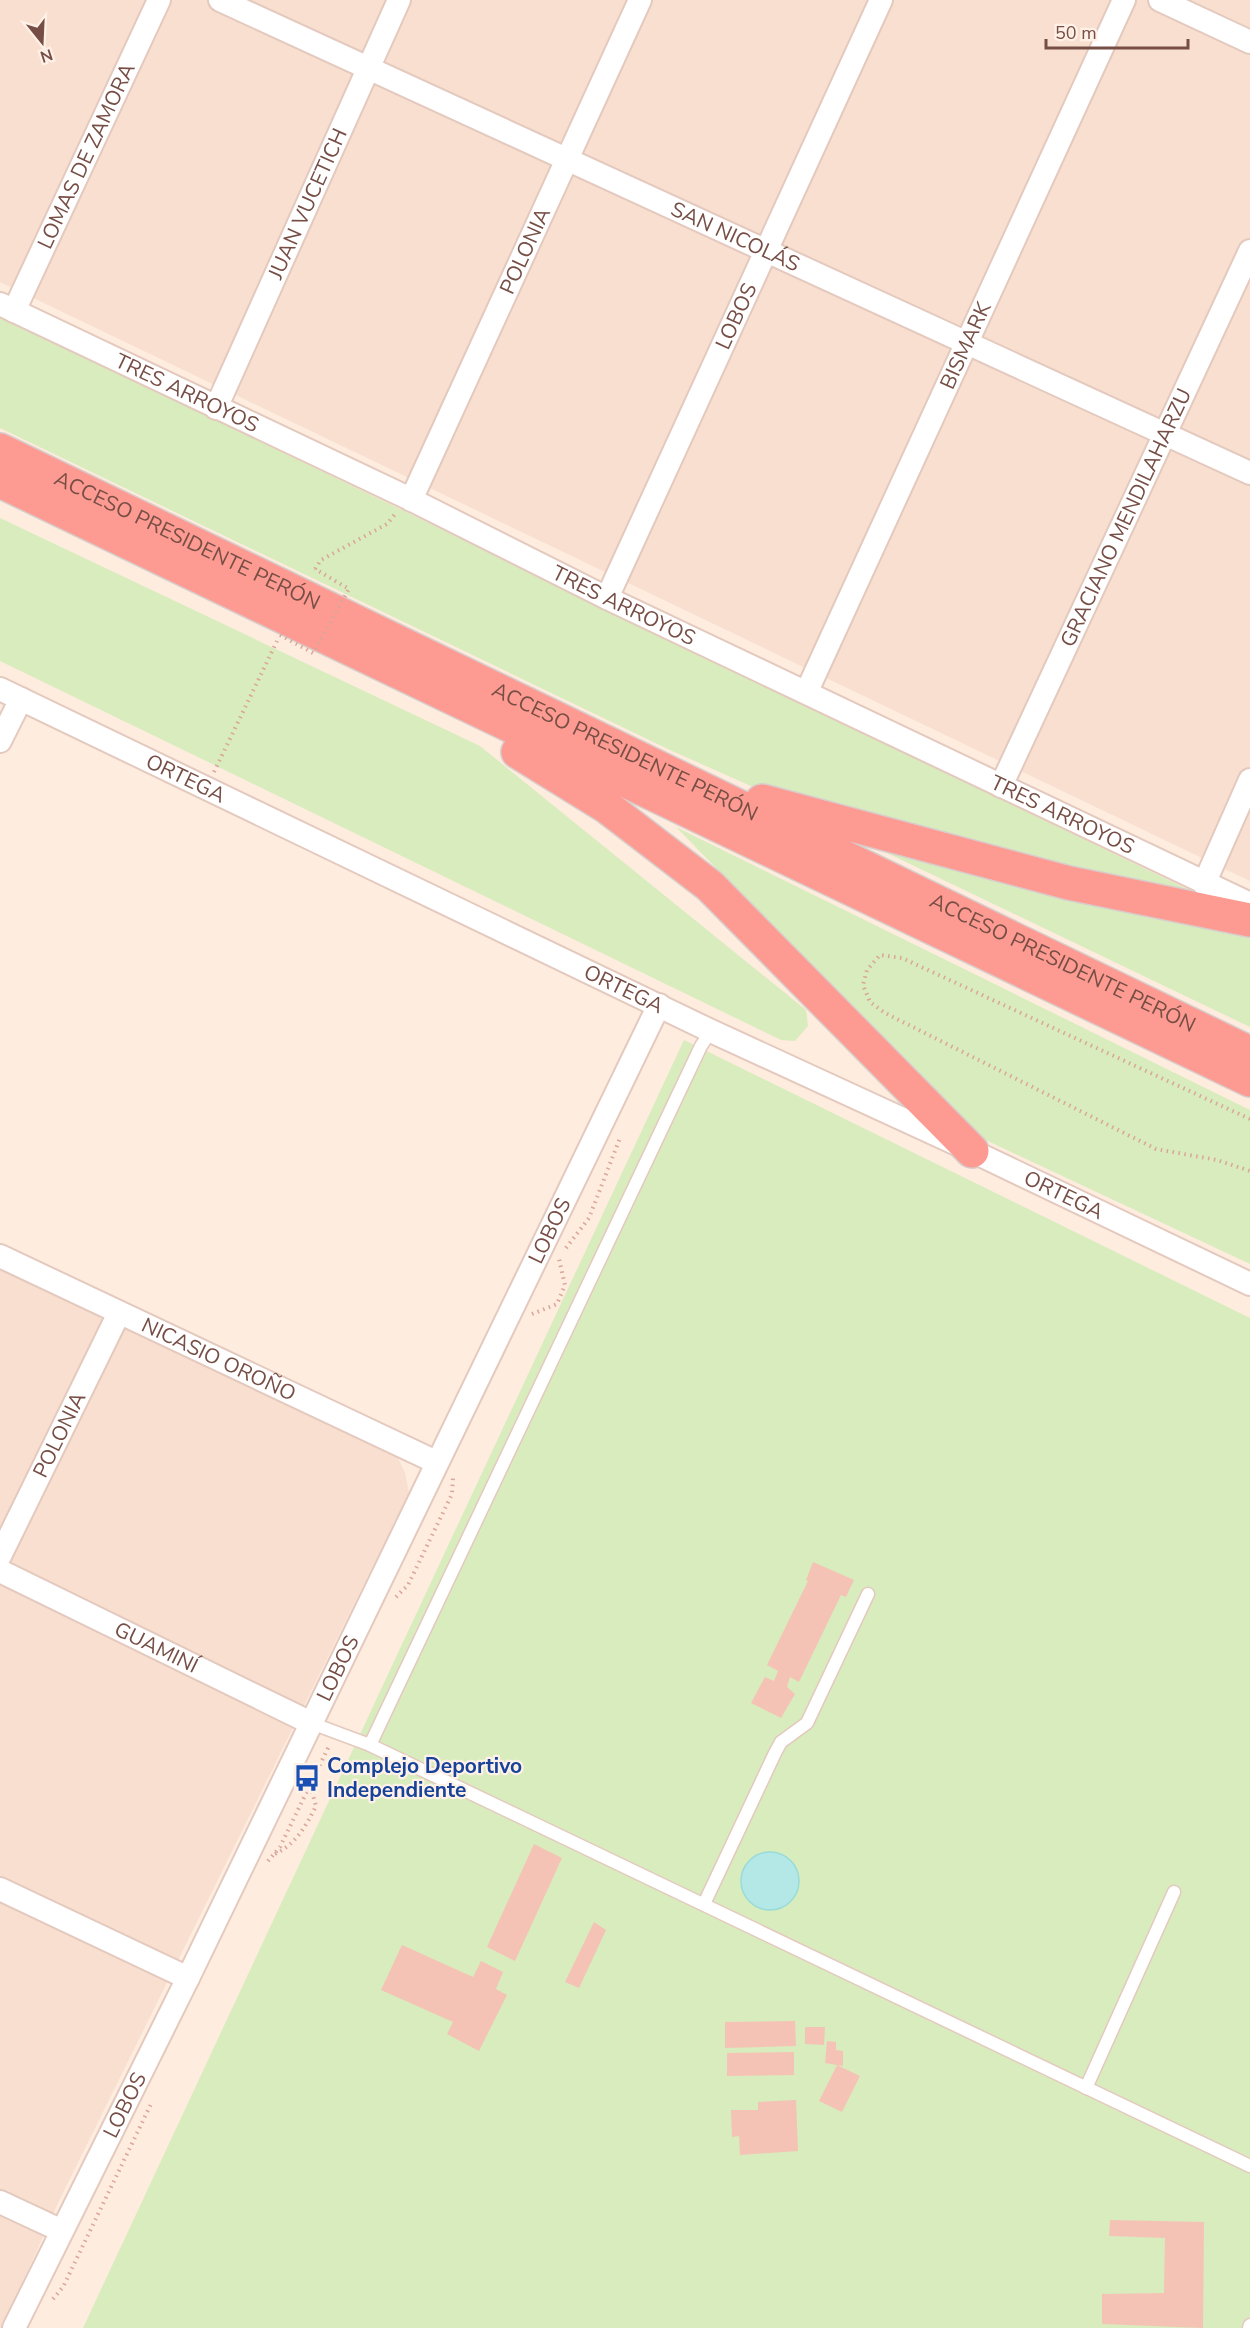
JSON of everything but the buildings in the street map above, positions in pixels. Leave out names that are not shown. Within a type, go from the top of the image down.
[{"type":"highway","name":"ACCESO PRESIDENTE PERÓN","points":[[0,450],[1250,1053]]},
{"type":"highway","name":"ACCESO PRESIDENTE PERÓN","points":[[0,481],[1250,1080]]},
{"type":"highway","points":[[342,646],[388,685],[500,741],[564,778],[647,836],[701,879],[734,908],[972,1151]]},
{"type":"highway","points":[[569,726],[672,761],[746,795],[778,806],[1069,883],[1250,920]]},
{"type":"street","name":"LOMAS DE ZAMORA","points":[[7,308],[159,0]]},
{"type":"street","name":"SAN NICOLÁS","points":[[220,0],[566,157],[1164,436],[1250,473]]},
{"type":"street","name":"JUAN VUCETICH","points":[[216,408],[399,0]]},
{"type":"street","name":"POLONIA","points":[[407,498],[640,0]]},
{"type":"street","name":"LOBOS","points":[[607,598],[768,251],[881,0]]},
{"type":"street","name":"BISMARK","points":[[807,691],[1124,0]]},
{"type":"street","points":[[1160,0],[1250,42]]},
{"type":"street","name":"GRACIANO MENDILAHARZU","points":[[1001,786],[1250,251]]},
{"type":"street","name":"TRES ARROYOS","points":[[7,308],[407,498],[607,598],[807,691],[1204,884],[1250,904]]},
{"type":"street","name":"ORTEGA","points":[[0,689],[207,786],[711,1031],[972,1151],[1250,1284]]},
{"type":"street","points":[[0,741],[21,699]]},
{"type":"street","points":[[1204,884],[1250,780]]},
{"type":"street","name":"LOBOS","points":[[14,2328],[60,2230],[188,1978],[311,1723],[445,1468],[659,1005]]},
{"type":"street","name":"NICASIO OROÑO","points":[[0,1256],[445,1468]]},
{"type":"street","name":"POLONIA","points":[[0,1556],[119,1313]]},
{"type":"street","name":"GUAMINÍ","points":[[0,1572],[311,1723]]},
{"type":"street","points":[[0,1889],[188,1978]]},
{"type":"street","points":[[0,2202],[60,2230]]},
{"type":"lane","points":[[370,1745],[701,1046],[711,1031]]},
{"type":"lane","points":[[704,1905],[775,1753],[781,1742],[807,1723],[868,1594]]},
{"type":"lane","points":[[311,1723],[370,1745],[1250,2166]]},
{"type":"lane","points":[[1086,2088],[1174,1892]]},
{"type":"path","points":[[207,786],[280,635],[313,653],[350,588],[315,569],[321,560],[387,524],[394,518],[407,498]]},
{"type":"path","points":[[1250,1119],[902,958],[880,955],[867,970],[863,985],[870,1002],[915,1029],[1156,1149],[1217,1160],[1250,1171]]},
{"type":"path","points":[[554,1267],[589,1218],[608,1163],[623,1131]]},
{"type":"path","points":[[532,1314],[557,1304],[565,1285],[559,1258]]},
{"type":"path","points":[[527,1324],[537,1305]]},
{"type":"path","points":[[393,1600],[408,1585],[452,1494],[445,1468]]},
{"type":"path","points":[[275,1854],[297,1840],[314,1811],[316,1800],[310,1785],[336,1732]]},
{"type":"shaded area","points":[[0,0],[1250,0],[1250,881],[0,282]]},
{"type":"shaded area","points":[[0,1259],[396,1454],[405,1473],[409,1493],[58,2203],[2,2328],[0,2328]]},
{"type":"green space","points":[[0,316],[1214,902],[762,791],[670,750],[0,428]]},
{"type":"green space","points":[[0,518],[480,746],[806,1010],[808,1026],[795,1041],[781,1040],[0,661]]},
{"type":"green space","points":[[676,827],[1250,1110],[1250,1264],[977,1136]]},
{"type":"green space","points":[[883,851],[1250,932],[1250,1027]]},
{"type":"green space","points":[[684,1040],[1250,1318],[1250,2328],[83,2328]]},
{"type":"water","points":[[770,1852],[781,1854],[794,1865],[799,1881],[797,1892],[786,1905],[770,1910],[759,1908],[746,1897],[741,1881],[743,1870],[754,1857]]},
{"type":"place","name":"Complejo Deportivo Independiente","points":[[307,1778]]}]
